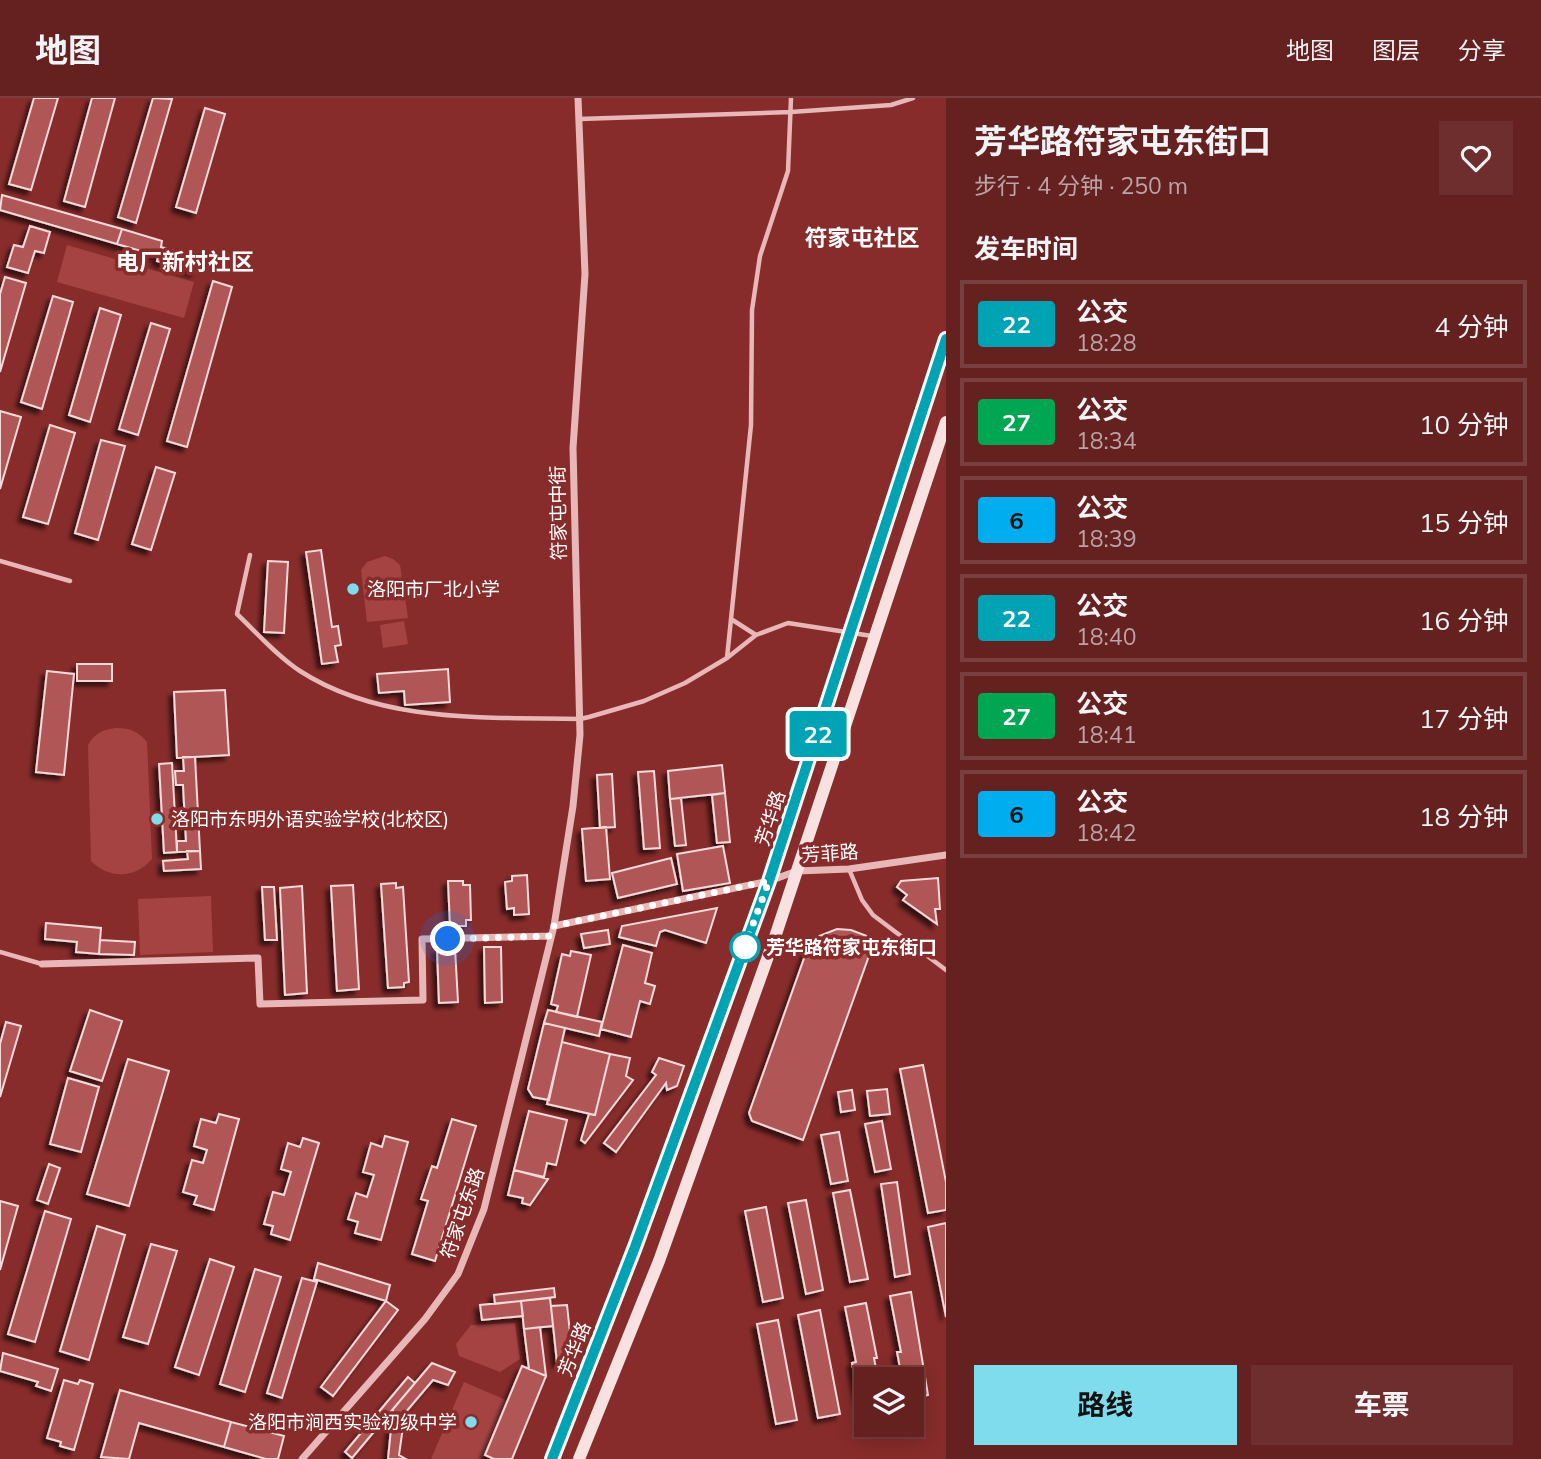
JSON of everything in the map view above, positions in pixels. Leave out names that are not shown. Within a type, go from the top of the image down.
[{"type":"main road","name":"芳华路","points":[[552,1459],[635,1247],[769,881],[946,339]]},
{"type":"main road","points":[[579,1459],[659,1261],[797,871],[946,422]]},
{"type":"street","name":"符家屯中街","points":[[554,926],[573,806],[580,719],[573,448],[585,274],[578,98]]},
{"type":"street","name":"芳菲路","points":[[554,926],[769,881],[797,871],[849,869],[946,855]]},
{"type":"street","name":"符家屯东路","points":[[302,1459],[425,1319],[458,1274],[484,1209],[554,926]]},
{"type":"street","points":[[42,964],[258,958],[260,1004],[423,1000],[422,939],[551,936]]},
{"type":"lane","points":[[727,658],[751,425],[752,310],[760,256],[788,171],[791,98]]},
{"type":"lane","points":[[578,120],[891,106],[913,98]]},
{"type":"lane","points":[[250,555],[236,614],[298,670],[330,687],[372,702],[448,716],[580,719],[643,701],[685,683],[727,658],[756,635],[788,623],[876,637]]},
{"type":"lane","points":[[0,561],[70,581]]},
{"type":"lane","points":[[731,619],[756,635]]},
{"type":"lane","points":[[849,869],[862,900],[873,915],[946,970]]},
{"type":"lane","points":[[0,951],[42,964]]},
{"type":"shaded area","points":[[67,245],[194,282],[184,318],[57,282]]},
{"type":"shaded area","points":[[385,556],[400,565],[408,618],[367,622],[361,570],[367,562]]},
{"type":"shaded area","points":[[404,621],[408,644],[383,648],[380,625]]},
{"type":"shaded area","points":[[116,728],[133,731],[147,742],[152,859],[138,870],[122,874],[106,871],[91,861],[88,745],[99,733]]},
{"type":"shaded area","points":[[211,896],[213,952],[140,955],[138,899]]},
{"type":"shaded area","points":[[515,1323],[520,1359],[500,1372],[459,1356],[456,1344],[471,1325]]},
{"type":"shaded area","points":[[464,1382],[508,1401],[483,1459],[431,1459]]},
{"type":"building","points":[[34,98],[58,98],[31,190],[9,184]]},
{"type":"building","points":[[92,98],[115,98],[85,207],[64,201]]},
{"type":"building","points":[[153,98],[172,99],[136,223],[118,217]]},
{"type":"building","points":[[205,108],[225,114],[196,213],[176,207]]},
{"type":"building","points":[[2,195],[122,229],[117,244],[0,210]]},
{"type":"building","points":[[30,226],[50,232],[44,253],[35,251],[28,273],[7,267],[14,245],[23,247]]},
{"type":"building","points":[[122,229],[162,241],[161,247],[199,258],[195,272],[157,261],[158,256],[117,244]]},
{"type":"building","points":[[5,277],[26,283],[0,372],[0,294]]},
{"type":"building","points":[[213,281],[232,287],[187,447],[167,441]]},
{"type":"building","points":[[53,296],[73,302],[42,409],[21,402]]},
{"type":"building","points":[[100,308],[121,315],[90,422],[69,415]]},
{"type":"building","points":[[151,323],[170,329],[138,435],[119,429]]},
{"type":"building","points":[[0,411],[21,417],[0,489]]},
{"type":"building","points":[[50,425],[75,433],[48,524],[23,517]]},
{"type":"building","points":[[101,440],[125,446],[98,540],[75,533]]},
{"type":"building","points":[[156,467],[175,473],[151,550],[132,544]]},
{"type":"building","points":[[321,550],[332,627],[338,626],[341,645],[335,646],[338,662],[322,664],[306,552]]},
{"type":"building","points":[[268,561],[288,562],[284,633],[264,632]]},
{"type":"building","points":[[77,664],[112,664],[112,681],[77,681]]},
{"type":"building","points":[[448,669],[450,702],[405,705],[404,691],[379,693],[377,674]]},
{"type":"building","points":[[47,671],[74,674],[64,775],[36,772]]},
{"type":"building","points":[[225,690],[229,755],[177,758],[174,692]]},
{"type":"building","points":[[183,757],[195,757],[200,851],[177,852],[177,841],[186,841],[183,785],[176,785],[175,771],[184,771]]},
{"type":"building","points":[[172,763],[177,852],[164,853],[159,764]]},
{"type":"building","points":[[722,765],[725,793],[670,799],[668,771]]},
{"type":"building","points":[[654,771],[660,848],[644,849],[638,772]]},
{"type":"building","points":[[612,774],[615,827],[600,828],[597,775]]},
{"type":"building","points":[[725,793],[730,842],[717,843],[712,795]]},
{"type":"building","points":[[681,798],[686,845],[675,846],[670,799]]},
{"type":"building","points":[[606,827],[610,879],[586,881],[582,829]]},
{"type":"building","points":[[723,846],[730,883],[683,891],[677,854]]},
{"type":"building","points":[[187,851],[200,851],[201,869],[164,871],[163,861],[188,859]]},
{"type":"building","points":[[671,858],[677,884],[618,898],[612,873]]},
{"type":"building","points":[[527,875],[529,914],[514,915],[514,908],[507,909],[505,882],[512,881],[512,876]]},
{"type":"building","points":[[938,878],[940,909],[935,909],[937,924],[903,900],[907,895],[897,887],[901,881]]},
{"type":"building","points":[[448,881],[463,881],[463,885],[470,885],[471,920],[466,920],[466,926],[450,926]]},
{"type":"building","points":[[396,883],[396,888],[403,887],[409,982],[404,983],[404,987],[388,988],[381,884]]},
{"type":"building","points":[[353,885],[359,989],[337,991],[331,886]]},
{"type":"building","points":[[302,886],[307,993],[285,995],[280,888]]},
{"type":"building","points":[[262,887],[274,887],[277,940],[265,940]]},
{"type":"building","points":[[717,908],[706,943],[665,930],[660,932],[656,946],[619,937],[622,926]]},
{"type":"building","points":[[46,923],[101,928],[99,954],[76,952],[77,942],[45,939]]},
{"type":"building","points":[[837,929],[851,930],[875,939],[803,1140],[752,1121],[749,1113],[807,950],[819,936]]},
{"type":"building","points":[[608,930],[610,944],[584,948],[581,934]]},
{"type":"building","points":[[100,940],[135,942],[134,955],[99,954]]},
{"type":"building","points":[[623,945],[652,953],[645,983],[655,986],[650,1004],[640,1001],[631,1037],[601,1029]]},
{"type":"building","points":[[484,947],[501,947],[502,1002],[485,1003]]},
{"type":"building","points":[[455,948],[458,1002],[439,1003],[437,949]]},
{"type":"building","points":[[571,951],[591,955],[577,1017],[556,1012],[558,1006],[551,1004],[562,954],[570,956]]},
{"type":"building","points":[[90,1010],[122,1021],[102,1081],[70,1071]]},
{"type":"building","points":[[548,1010],[602,1022],[599,1036],[544,1023]]},
{"type":"building","points":[[6,1022],[21,1026],[0,1097],[0,1044]]},
{"type":"building","points":[[544,1023],[565,1028],[549,1100],[533,1097],[528,1089]]},
{"type":"building","points":[[562,1042],[610,1054],[595,1115],[547,1104]]},
{"type":"building","points":[[610,1054],[630,1058],[626,1076],[633,1080],[585,1143],[581,1140],[589,1114],[595,1115]]},
{"type":"building","points":[[659,1058],[684,1066],[677,1086],[667,1090],[666,1083],[616,1152],[604,1143],[656,1075],[652,1072]]},
{"type":"building","points":[[128,1059],[169,1071],[129,1206],[87,1194]]},
{"type":"building","points":[[923,1065],[946,1182],[946,1210],[928,1213],[900,1069]]},
{"type":"building","points":[[68,1078],[99,1087],[81,1152],[50,1144]]},
{"type":"building","points":[[887,1089],[890,1114],[870,1116],[867,1091]]},
{"type":"building","points":[[852,1090],[855,1110],[841,1112],[838,1092]]},
{"type":"building","points":[[529,1111],[567,1120],[556,1165],[547,1163],[544,1177],[514,1170]]},
{"type":"building","points":[[219,1114],[239,1119],[214,1210],[194,1204],[197,1196],[183,1192],[192,1160],[203,1163],[207,1150],[194,1146],[201,1119],[216,1123]]},
{"type":"building","points":[[452,1119],[476,1126],[435,1261],[412,1254],[428,1201],[421,1199],[432,1166],[437,1168]]},
{"type":"building","points":[[882,1121],[891,1169],[875,1172],[865,1124]]},
{"type":"building","points":[[839,1132],[848,1181],[831,1184],[821,1135]]},
{"type":"building","points":[[385,1136],[408,1142],[381,1240],[355,1233],[358,1222],[348,1219],[356,1193],[367,1197],[374,1175],[363,1172],[371,1143],[382,1147]]},
{"type":"building","points":[[303,1138],[319,1143],[290,1240],[271,1234],[273,1226],[264,1224],[273,1192],[284,1195],[291,1172],[281,1169],[288,1143],[300,1147]]},
{"type":"building","points":[[49,1164],[60,1168],[48,1204],[37,1200]]},
{"type":"building","points":[[514,1170],[548,1179],[530,1205],[522,1203],[523,1198],[508,1195]]},
{"type":"building","points":[[897,1182],[910,1274],[895,1277],[881,1184]]},
{"type":"building","points":[[850,1190],[868,1279],[850,1282],[833,1193]]},
{"type":"building","points":[[806,1200],[823,1290],[806,1294],[788,1203]]},
{"type":"building","points":[[0,1201],[18,1206],[0,1270]]},
{"type":"building","points":[[766,1207],[783,1298],[763,1302],[745,1211]]},
{"type":"building","points":[[45,1211],[71,1219],[35,1342],[8,1334]]},
{"type":"building","points":[[946,1223],[946,1317],[928,1227]]},
{"type":"building","points":[[97,1226],[125,1235],[89,1360],[60,1351]]},
{"type":"building","points":[[151,1244],[177,1251],[148,1344],[123,1337]]},
{"type":"building","points":[[210,1259],[234,1267],[199,1375],[175,1367]]},
{"type":"building","points":[[318,1263],[390,1285],[386,1301],[314,1279]]},
{"type":"building","points":[[255,1269],[281,1277],[245,1392],[220,1384]]},
{"type":"building","points":[[302,1278],[317,1282],[282,1398],[267,1393]]},
{"type":"building","points":[[554,1288],[555,1297],[495,1304],[494,1295]]},
{"type":"building","points":[[911,1292],[923,1367],[900,1367],[897,1352],[901,1352],[890,1296]]},
{"type":"building","points":[[550,1298],[553,1326],[524,1329],[521,1301]]},
{"type":"building","points":[[386,1301],[398,1310],[333,1396],[321,1387]]},
{"type":"building","points":[[521,1301],[523,1316],[482,1320],[480,1305]]},
{"type":"building","points":[[866,1303],[877,1358],[874,1358],[876,1367],[854,1367],[854,1373],[852,1363],[856,1362],[845,1307]]},
{"type":"building","points":[[567,1305],[573,1361],[557,1363],[551,1306]]},
{"type":"building","points":[[820,1310],[840,1414],[818,1418],[798,1315]]},
{"type":"building","points":[[778,1320],[797,1420],[776,1424],[757,1324]]},
{"type":"building","points":[[540,1327],[546,1376],[529,1369],[524,1329]]},
{"type":"building","points":[[3,1353],[58,1369],[51,1391],[36,1386],[38,1382],[0,1371]]},
{"type":"building","points":[[432,1363],[455,1372],[448,1385],[433,1380],[405,1413],[399,1455],[406,1459],[388,1459],[393,1409]]},
{"type":"building","points":[[522,1366],[546,1376],[512,1459],[494,1459],[485,1455]]},
{"type":"building","points":[[924,1371],[928,1395],[924,1396]]},
{"type":"building","points":[[408,1377],[415,1383],[352,1458],[345,1452]]},
{"type":"building","points":[[64,1380],[78,1384],[80,1380],[93,1384],[74,1450],[47,1438]]},
{"type":"building","points":[[120,1390],[231,1422],[224,1447],[139,1423],[129,1459],[101,1457]]},
{"type":"building","points":[[231,1422],[284,1436],[278,1459],[266,1459],[224,1447]]},
{"type":"bus line","name":"22","points":[[552,1459],[635,1247],[769,881],[946,339]]},
{"type":"place","name":"洛阳市厂北小学","points":[[353,589]]},
{"type":"place","name":"洛阳市东明外语实验学校(北校区)","points":[[157,819]]},
{"type":"place","name":"芳华路符家屯东街口","points":[[745,947]]},
{"type":"place","name":"洛阳市涧西实验初级中学","points":[[471,1422]]},
{"type":"district","name":"符家屯社区","points":[[862,237]]},
{"type":"district","name":"电厂新村社区","points":[[185,261]]},
{"type":"route","points":[[448,939],[551,936],[554,926],[769,881],[740,959],[745,947]]}]
